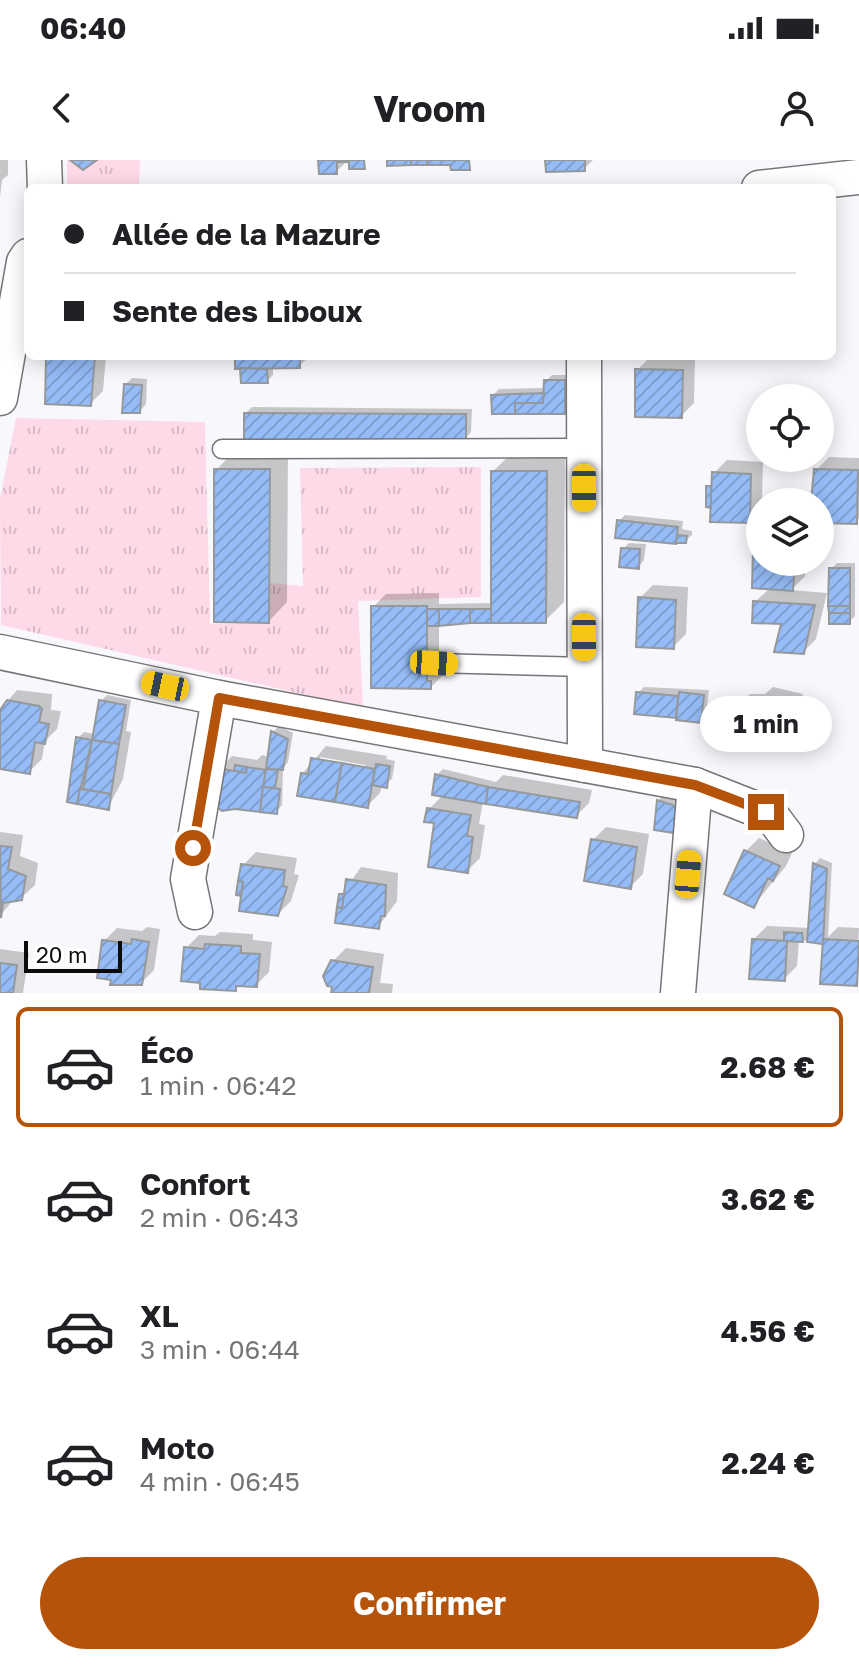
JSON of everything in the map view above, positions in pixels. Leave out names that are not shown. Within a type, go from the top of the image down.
[{"type":"street","points":[[44,160],[45,184]]},
{"type":"street","points":[[795,184],[859,177]]},
{"type":"street","points":[[0,398],[24,262]]},
{"type":"street","points":[[584,360],[585,765]]},
{"type":"street","points":[[0,652],[219,698],[695,785],[771,815],[786,835]]},
{"type":"street","points":[[195,912],[188,879],[219,698]]},
{"type":"street","points":[[678,993],[695,785]]},
{"type":"lane","points":[[222,449],[584,448]]},
{"type":"lane","points":[[434,663],[585,667]]},
{"type":"green space","points":[[67,160],[140,160],[139,184],[67,184]]},
{"type":"green space","points":[[16,418],[205,422],[210,624],[269,622],[270,583],[303,586],[300,468],[481,467],[481,597],[358,601],[363,708],[1,625],[0,499]]},
{"type":"building","points":[[70,160],[97,160],[83,170]]},
{"type":"building","points":[[318,160],[364,160],[365,169],[349,169],[349,162],[337,162],[337,174],[319,174]]},
{"type":"building","points":[[387,160],[411,160],[411,165],[387,166]]},
{"type":"building","points":[[411,160],[427,160],[427,165],[411,165]]},
{"type":"building","points":[[427,160],[469,160],[470,170],[451,170],[450,165],[427,165]]},
{"type":"building","points":[[545,160],[585,160],[585,171],[546,172]]},
{"type":"building","points":[[46,360],[95,360],[91,406],[45,404]]},
{"type":"building","points":[[235,360],[300,360],[300,368],[235,369]]},
{"type":"building","points":[[240,368],[267,369],[268,383],[241,383]]},
{"type":"building","points":[[635,369],[683,370],[682,418],[635,417]]},
{"type":"building","points":[[544,380],[565,380],[565,414],[515,414],[515,403],[543,403]]},
{"type":"building","points":[[124,384],[142,385],[140,413],[122,413]]},
{"type":"building","points":[[544,393],[543,403],[515,403],[515,414],[492,414],[491,395]]},
{"type":"building","points":[[244,413],[466,414],[466,441],[244,440]]},
{"type":"building","points":[[214,469],[270,469],[269,623],[214,622]]},
{"type":"building","points":[[858,470],[857,524],[834,523],[834,488],[812,488],[814,472]]},
{"type":"building","points":[[491,471],[547,471],[546,623],[491,623]]},
{"type":"building","points":[[712,472],[751,474],[751,488],[746,488],[746,523],[710,522]]},
{"type":"building","points":[[706,486],[711,486],[711,508],[706,507]]},
{"type":"building","points":[[617,520],[678,527],[676,544],[615,538]]},
{"type":"building","points":[[677,535],[687,536],[686,543],[676,543]]},
{"type":"building","points":[[621,548],[640,549],[639,569],[619,567]]},
{"type":"building","points":[[834,568],[850,568],[850,606],[828,606],[829,576],[834,576]]},
{"type":"building","points":[[752,576],[794,576],[793,591],[752,588]]},
{"type":"building","points":[[638,597],[676,600],[674,649],[636,647]]},
{"type":"building","points":[[753,601],[815,605],[804,654],[774,652],[781,624],[752,623]]},
{"type":"building","points":[[371,606],[427,606],[427,681],[431,681],[431,689],[371,688]]},
{"type":"building","points":[[828,606],[850,606],[850,613],[829,613]]},
{"type":"building","points":[[427,609],[439,609],[439,626],[427,626]]},
{"type":"building","points":[[439,609],[470,609],[470,623],[439,626]]},
{"type":"building","points":[[470,609],[491,609],[491,623],[470,623]]},
{"type":"building","points":[[829,613],[850,613],[850,624],[829,624]]},
{"type":"building","points":[[636,692],[678,696],[676,718],[634,714]]},
{"type":"building","points":[[679,692],[704,695],[701,723],[676,720]]},
{"type":"building","points":[[742,699],[758,699],[752,724],[738,718]]},
{"type":"building","points":[[758,699],[791,707],[781,750],[748,741]]},
{"type":"building","points":[[7,700],[39,706],[42,709],[39,722],[49,724],[45,744],[35,742],[30,774],[0,769],[0,710]]},
{"type":"building","points":[[99,700],[126,705],[119,744],[92,740]]},
{"type":"building","points":[[271,731],[288,739],[283,770],[266,769]]},
{"type":"building","points":[[76,737],[92,740],[77,804],[67,802]]},
{"type":"building","points":[[92,740],[119,744],[111,794],[83,789]]},
{"type":"building","points":[[311,758],[342,763],[335,802],[297,796],[301,773],[308,774]]},
{"type":"building","points":[[342,763],[375,769],[368,808],[335,802]]},
{"type":"building","points":[[376,764],[390,766],[387,788],[372,785]]},
{"type":"building","points":[[235,765],[247,767],[246,773],[234,771]]},
{"type":"building","points":[[247,767],[266,770],[260,812],[222,811],[216,806],[217,768],[246,773]]},
{"type":"building","points":[[266,769],[278,770],[275,788],[263,787]]},
{"type":"building","points":[[435,774],[488,787],[486,804],[432,795]]},
{"type":"building","points":[[263,787],[280,789],[277,814],[260,812]]},
{"type":"building","points":[[488,787],[580,802],[577,818],[486,804]]},
{"type":"building","points":[[80,789],[111,794],[109,810],[77,804]]},
{"type":"building","points":[[657,800],[676,809],[674,833],[654,830]]},
{"type":"building","points":[[427,808],[471,815],[467,836],[473,837],[468,873],[428,867],[434,823],[424,822]]},
{"type":"building","points":[[591,839],[637,847],[631,889],[584,881]]},
{"type":"building","points":[[0,846],[12,847],[8,869],[26,876],[22,900],[3,903],[1,918]]},
{"type":"building","points":[[744,850],[780,866],[773,881],[768,878],[754,908],[724,894]]},
{"type":"building","points":[[813,863],[827,869],[823,944],[807,942]]},
{"type":"building","points":[[241,864],[285,870],[283,886],[287,887],[278,916],[239,911],[243,882],[238,881]]},
{"type":"building","points":[[346,879],[386,885],[385,916],[381,916],[379,929],[335,923],[337,907],[342,908]]},
{"type":"building","points":[[238,881],[243,882],[241,896],[236,895]]},
{"type":"building","points":[[339,894],[344,894],[342,908],[337,907]]},
{"type":"building","points":[[784,932],[802,933],[803,942],[784,941]]},
{"type":"building","points":[[132,939],[149,942],[142,985],[110,985],[111,980],[97,978],[102,940],[131,944]]},
{"type":"building","points":[[752,939],[787,941],[785,981],[749,979]]},
{"type":"building","points":[[823,939],[859,941],[857,986],[820,984]]},
{"type":"building","points":[[205,944],[241,946],[241,953],[260,954],[257,987],[236,986],[236,991],[200,989],[200,983],[181,981],[184,947],[204,949]]},
{"type":"building","points":[[331,960],[373,967],[369,993],[331,993],[332,987],[327,986],[323,976]]},
{"type":"building","points":[[0,963],[17,965],[13,993],[0,993]]},
{"type":"route","points":[[193,848],[219,698],[361,721],[695,785],[766,812]]}]
